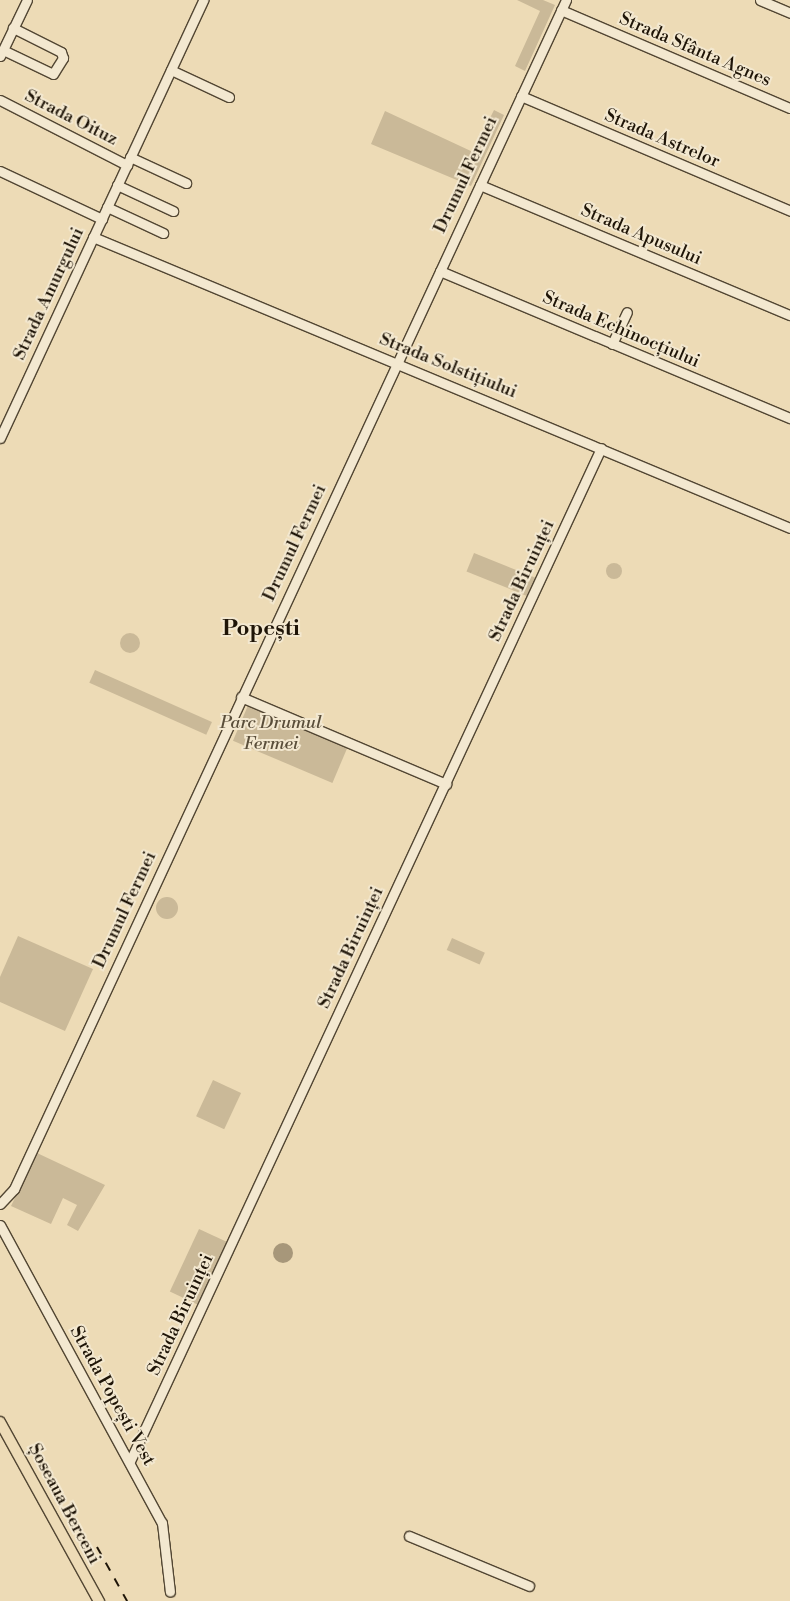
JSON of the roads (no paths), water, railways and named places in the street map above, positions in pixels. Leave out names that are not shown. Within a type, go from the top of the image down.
[{"type":"main road","name":"Șoseaua Berceni","points":[[0,1422],[98,1601]]},
{"type":"street","points":[[13,28],[61,52],[63,58],[53,74],[1,53],[26,0]]},
{"type":"street","name":"Strada Amurgului","points":[[0,438],[203,0]]},
{"type":"street","name":"Strada Sfânta Agnes","points":[[554,0],[790,108]]},
{"type":"street","points":[[760,0],[790,12]]},
{"type":"street","name":"Drumul Fermei","points":[[0,1204],[14,1189],[563,5]]},
{"type":"street","points":[[170,70],[229,97]]},
{"type":"street","name":"Strada Astrelor","points":[[521,96],[790,211]]},
{"type":"street","name":"Strada Oituz","points":[[0,100],[128,161],[186,183]]},
{"type":"street","name":"Strada Amurgului","points":[[0,171],[102,218]]},
{"type":"street","points":[[117,185],[173,210]]},
{"type":"street","name":"Strada Apusului","points":[[480,185],[790,315]]},
{"type":"street","points":[[107,207],[163,234]]},
{"type":"street","name":"Strada Solstițiului","points":[[93,237],[790,528]]},
{"type":"street","name":"Strada Echinocțiului","points":[[440,270],[790,418]]},
{"type":"street","points":[[612,344],[626,312]]},
{"type":"street","name":"Strada Biruinței","points":[[130,1462],[326,1034],[446,784],[601,448]]},
{"type":"street","points":[[242,697],[446,784]]},
{"type":"street","name":"Strada Popești Vest","points":[[0,1225],[130,1462],[165,1530],[170,1592]]},
{"type":"street","points":[[409,1536],[529,1586]]},
{"type":"railway","points":[[97,1547],[127,1601]]},
{"type":"district","name":"Popești","points":[[261,629]]},
{"type":"park label","name":"Parc Drumul Fermei","points":[[271,734]]}]
